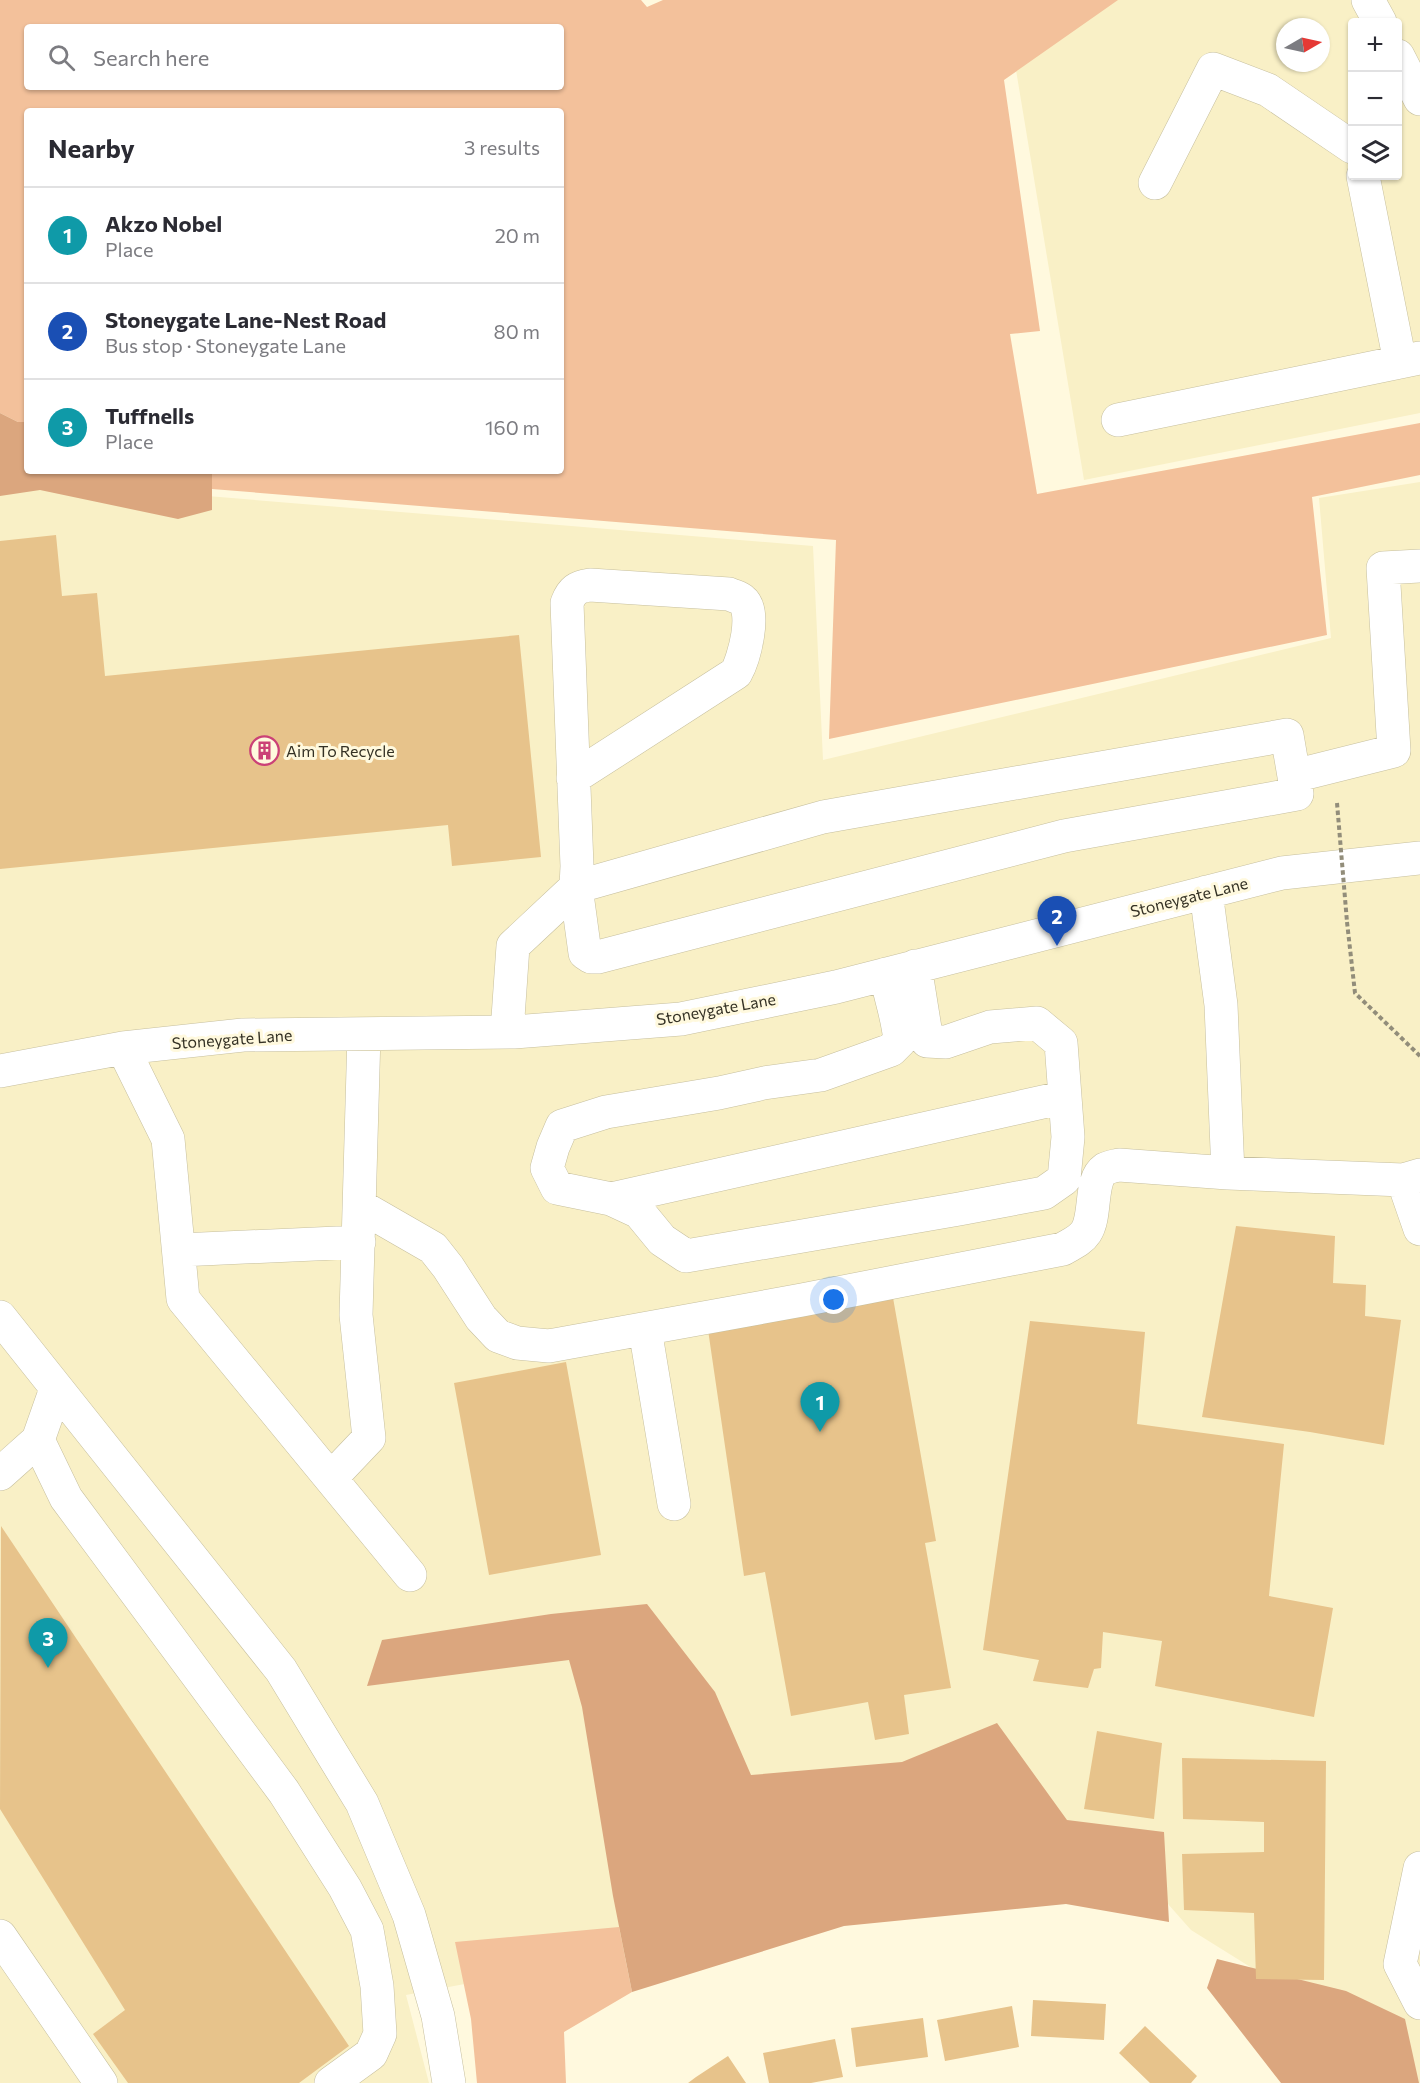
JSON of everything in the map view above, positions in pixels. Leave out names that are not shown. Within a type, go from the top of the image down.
[{"type":"street","points":[[1368,0],[1378,18]]},
{"type":"street","points":[[1402,64],[1420,99]]},
{"type":"street","points":[[1155,183],[1213,69],[1268,90],[1348,144]]},
{"type":"street","points":[[1118,420],[1410,360],[1364,180]]},
{"type":"street","points":[[1294,776],[1394,752],[1383,568],[1420,566]]},
{"type":"street","points":[[507,1032],[513,946],[576,887],[823,817],[1287,735],[1297,794],[1064,836],[591,957],[585,953],[576,887],[567,603],[571,592],[579,586],[591,585],[729,594],[743,600],[748,609],[749,621],[742,664],[736,673],[573,778]]},
{"type":"street","name":"Stoneygate Lane","points":[[0,1071],[123,1048],[243,1035],[507,1032],[681,1019],[836,987],[1282,873],[1420,858]]},
{"type":"street","points":[[1206,892],[1221,1005],[1228,1173]]},
{"type":"street","points":[[901,970],[927,1041],[946,1042],[990,1027],[1037,1023],[1060,1042],[1068,1137],[1065,1179],[1044,1193],[686,1256],[662,1240],[639,1212],[611,1199],[557,1188],[547,1168],[562,1126],[606,1113],[719,1094],[764,1083],[821,1075],[891,1050],[900,1041],[895,1005],[889,991],[901,970]]},
{"type":"street","points":[[331,1478],[369,1438],[356,1315],[364,1034]]},
{"type":"street","points":[[123,1048],[168,1139],[183,1299],[410,1575]]},
{"type":"street","points":[[611,1199],[1065,1097]]},
{"type":"street","points":[[360,1206],[433,1248],[481,1318],[498,1336],[517,1343],[549,1346],[802,1300],[1063,1248],[1081,1239],[1087,1231],[1091,1221],[1097,1178],[1106,1169],[1119,1165],[1228,1173],[1411,1178],[1420,1229]]},
{"type":"street","points":[[180,1250],[359,1242]]},
{"type":"street","points":[[0,1317],[281,1670],[362,1803],[409,1915],[438,2016],[449,2083]]},
{"type":"street","points":[[645,1329],[674,1504]]},
{"type":"street","points":[[0,1474],[38,1440],[56,1389]]},
{"type":"street","points":[[38,1440],[66,1498],[284,1792],[345,1888],[367,1930],[377,1986],[380,2034],[371,2054],[331,2083]]},
{"type":"street","points":[[1420,1868],[1400,1964],[1420,2003]]},
{"type":"street","points":[[0,1936],[101,2083]]},
{"type":"path","points":[[1337,803],[1355,993],[1420,1056]]},
{"type":"shaded area","points":[[0,0],[641,0],[647,7],[663,0],[1118,0],[1004,80],[1040,331],[1010,334],[1037,494],[1420,423],[1420,475],[1312,497],[1327,635],[829,739],[836,540],[212,489],[212,474],[564,474],[564,108],[24,108],[24,422],[18,422],[0,413]]},
{"type":"shaded area","points":[[971,0],[1420,0],[1420,413],[1084,480],[1014,58]]},
{"type":"shaded area","points":[[0,413],[18,422],[24,422],[24,474],[212,474],[212,510],[178,519],[40,490],[0,496]]},
{"type":"shaded area","points":[[0,479],[813,546],[823,760],[1331,638],[1319,498],[1420,482],[1420,2083],[1401,2083],[1395,2057],[1191,1930],[1129,1860],[406,1995],[429,2083],[0,2083]]},
{"type":"shaded area","points":[[647,1604],[715,1692],[751,1775],[902,1762],[997,1723],[1067,1820],[1164,1832],[1169,1922],[1066,1904],[844,1926],[632,1992],[613,1896],[582,1707],[569,1660],[367,1686],[382,1640],[551,1614]]},
{"type":"shaded area","points":[[619,1927],[632,1992],[564,2032],[566,2083],[477,2083],[471,2019],[455,1942]]},
{"type":"shaded area","points":[[1217,1959],[1346,1991],[1405,2019],[1419,2083],[1281,2083],[1207,1988]]},
{"type":"building","name":"Aim To Recycle","points":[[56,535],[62,596],[97,593],[105,676],[519,635],[541,857],[452,866],[448,825],[0,869],[0,541]]},
{"type":"building","points":[[1236,1226],[1335,1236],[1333,1283],[1366,1285],[1365,1316],[1401,1320],[1384,1445],[1202,1417]]},
{"type":"building","points":[[892,1292],[936,1541],[925,1543],[951,1688],[904,1695],[909,1734],[875,1740],[868,1702],[791,1716],[765,1572],[744,1576],[707,1323]]},
{"type":"building","points":[[1030,1321],[1145,1332],[1137,1424],[1284,1444],[1269,1596],[1333,1608],[1314,1717],[1155,1686],[1162,1641],[1103,1632],[1101,1668],[1094,1669],[1088,1688],[1033,1681],[1039,1660],[983,1650]]},
{"type":"building","points":[[566,1362],[601,1555],[489,1575],[454,1383]]},
{"type":"building","points":[[1,1526],[349,2046],[299,2083],[128,2083],[93,2034],[125,2010],[0,1809]]},
{"type":"building","points":[[1097,1731],[1162,1743],[1154,1819],[1084,1809]]},
{"type":"building","points":[[1182,1758],[1326,1761],[1324,1980],[1256,1979],[1254,1913],[1184,1910],[1182,1854],[1264,1852],[1264,1822],[1183,1819]]},
{"type":"building","points":[[1033,2000],[1106,2004],[1104,2040],[1031,2036]]},
{"type":"building","points":[[1012,2006],[1019,2047],[945,2061],[937,2020]]},
{"type":"building","points":[[923,2018],[928,2057],[856,2067],[851,2028]]},
{"type":"building","points":[[1145,2026],[1197,2076],[1191,2083],[1150,2083],[1119,2053]]},
{"type":"building","points":[[835,2039],[843,2077],[811,2083],[769,2083],[763,2053]]},
{"type":"building","points":[[728,2056],[746,2083],[688,2083],[696,2077]]},
{"type":"place","name":"Aim To Recycle","points":[[265,751]]},
{"type":"place","name":"Stoneygate Lane-Nest Road","points":[[1057,946]]},
{"type":"place","name":"Akzo Nobel","points":[[820,1432]]},
{"type":"place","name":"Tuffnells","points":[[48,1668]]}]
